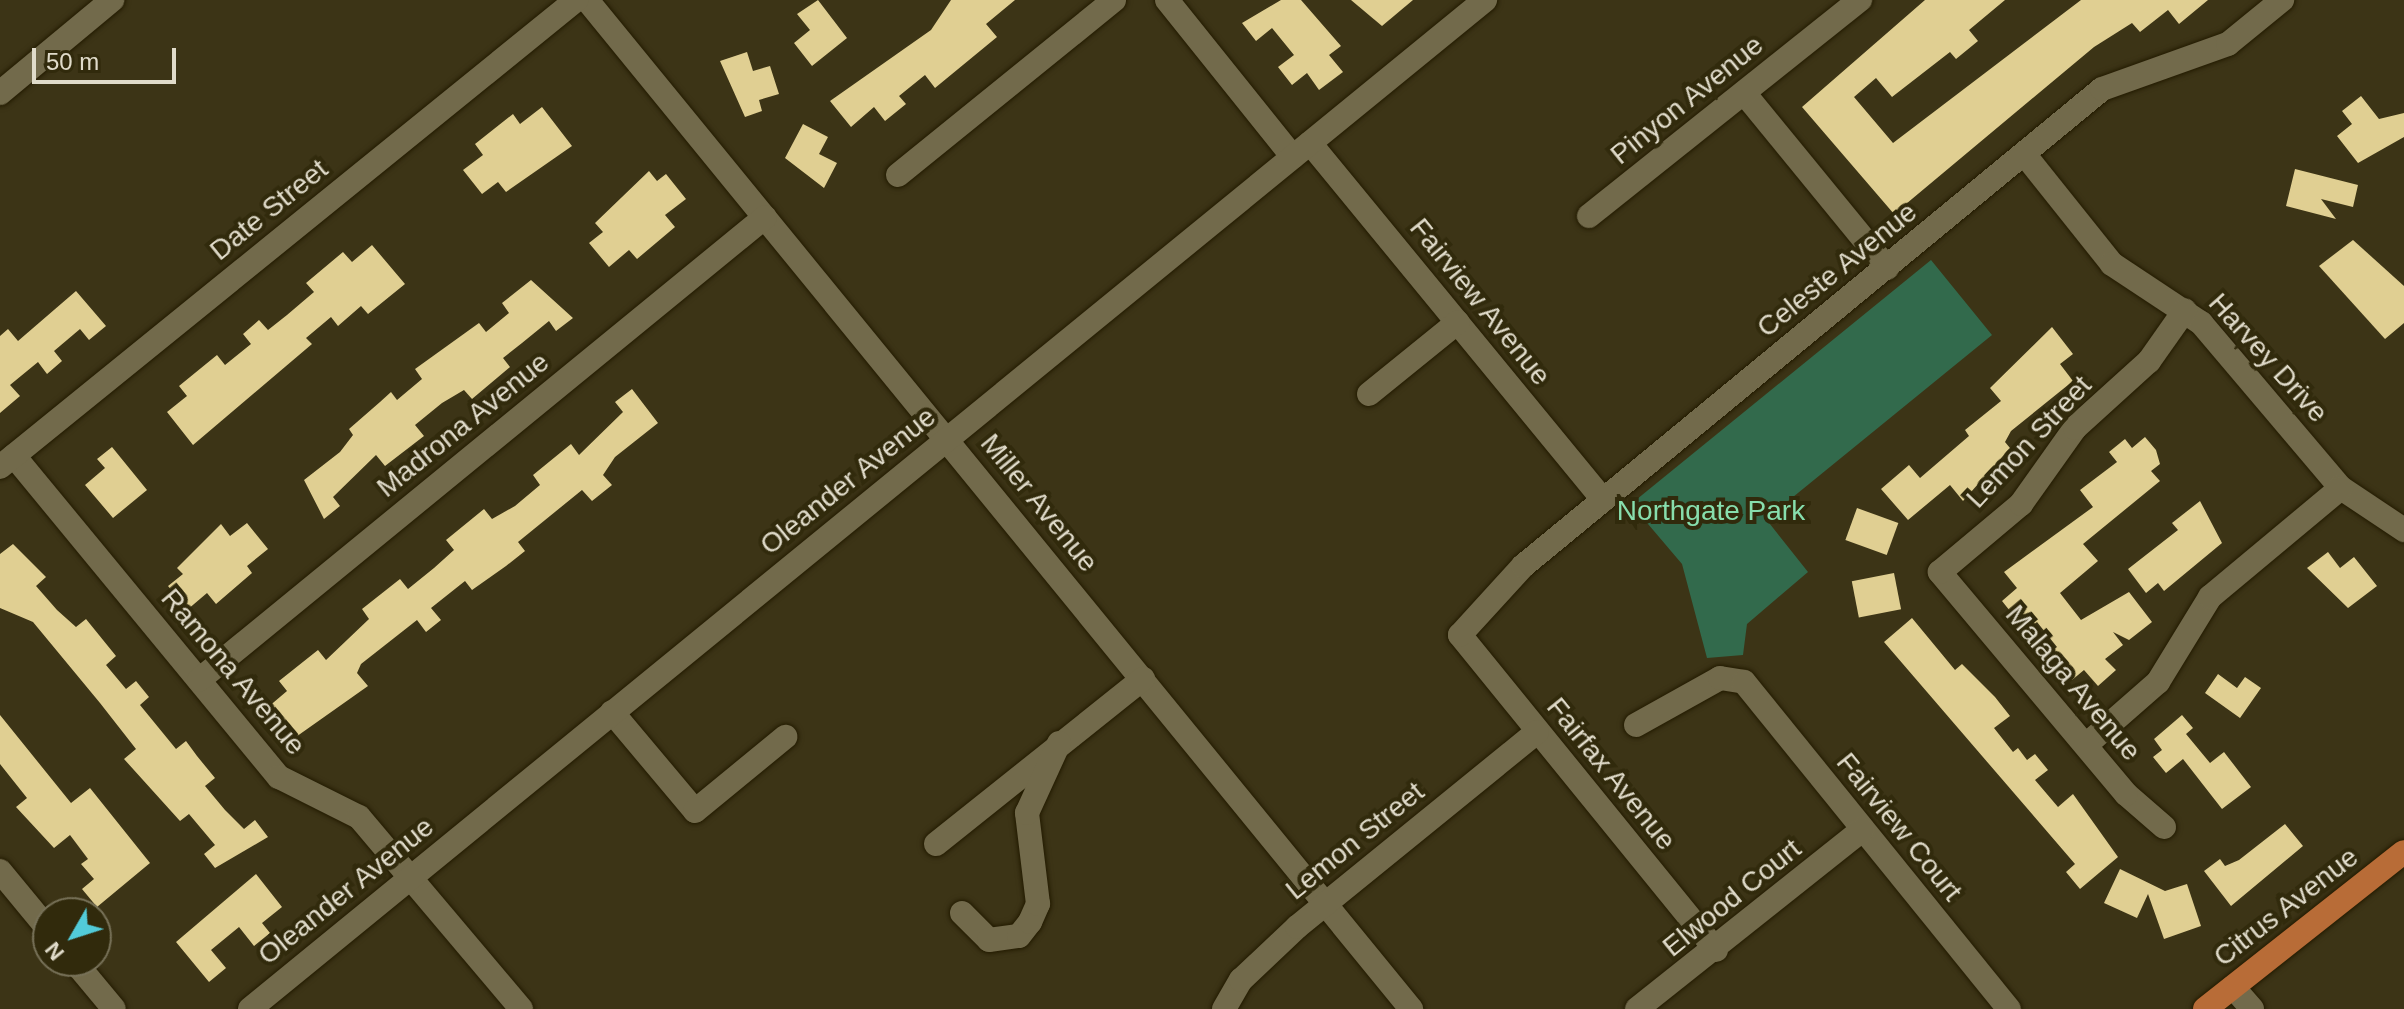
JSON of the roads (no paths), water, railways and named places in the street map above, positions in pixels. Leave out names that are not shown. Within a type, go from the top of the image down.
[{"type":"main road","name":"Citrus Avenue","points":[[2205,1009],[2404,852]]},
{"type":"street","points":[[0,93],[112,0]]},
{"type":"street","name":"Date Street","points":[[7,462],[576,0]]},
{"type":"street","name":"Miller Avenue","points":[[587,0],[948,438],[1411,1009]]},
{"type":"street","points":[[898,175],[1114,0]]},
{"type":"street","name":"Fairview Avenue","points":[[1167,0],[1458,322],[1603,500]]},
{"type":"street","name":"Oleander Avenue","points":[[250,1009],[1485,0]]},
{"type":"street","name":"Pinyon Avenue","points":[[1589,216],[1860,0]]},
{"type":"street","name":"Celeste Avenue","points":[[1460,635],[1523,566],[2102,89],[2228,44],[2282,0]]},
{"type":"street","points":[[1744,93],[1887,268]]},
{"type":"street","name":"Harvey Drive","points":[[2025,155],[2112,264],[2185,310],[2341,488],[2404,530]]},
{"type":"street","name":"Madrona Avenue","points":[[199,680],[765,217]]},
{"type":"street","name":"Lemon Street","points":[[1940,572],[2021,504],[2075,428],[2149,361],[2185,310]]},
{"type":"street","points":[[1369,394],[1458,322]]},
{"type":"street","name":"Ramona Avenue","points":[[7,462],[199,680],[279,777],[359,817],[521,1009]]},
{"type":"street","points":[[2086,745],[2158,682],[2210,597],[2341,488]]},
{"type":"street","name":"Malaga Avenue","points":[[1940,572],[2086,745],[2164,827]]},
{"type":"street","name":"Fairfax Avenue","points":[[1460,635],[1716,950]]},
{"type":"street","name":"Fairview Court","points":[[1636,725],[1720,678],[1744,682],[1996,1004]]},
{"type":"street","points":[[936,844],[1143,679]]},
{"type":"street","points":[[612,712],[695,811],[785,737]]},
{"type":"street","name":"Lemon Street","points":[[1224,1009],[1241,980],[1326,903],[1537,732]]},
{"type":"street","points":[[962,913],[989,940],[1019,936],[1030,922],[1038,904],[1027,813],[1059,743]]},
{"type":"street","name":"Elwood Court","points":[[1637,1009],[1716,950],[1862,830]]},
{"type":"street","points":[[0,871],[32,910]]},
{"type":"street","points":[[87,977],[114,1009]]},
{"type":"street","points":[[2233,987],[2252,1009]]},
{"type":"park label","name":"Northgate Park","points":[[1711,511]]}]
